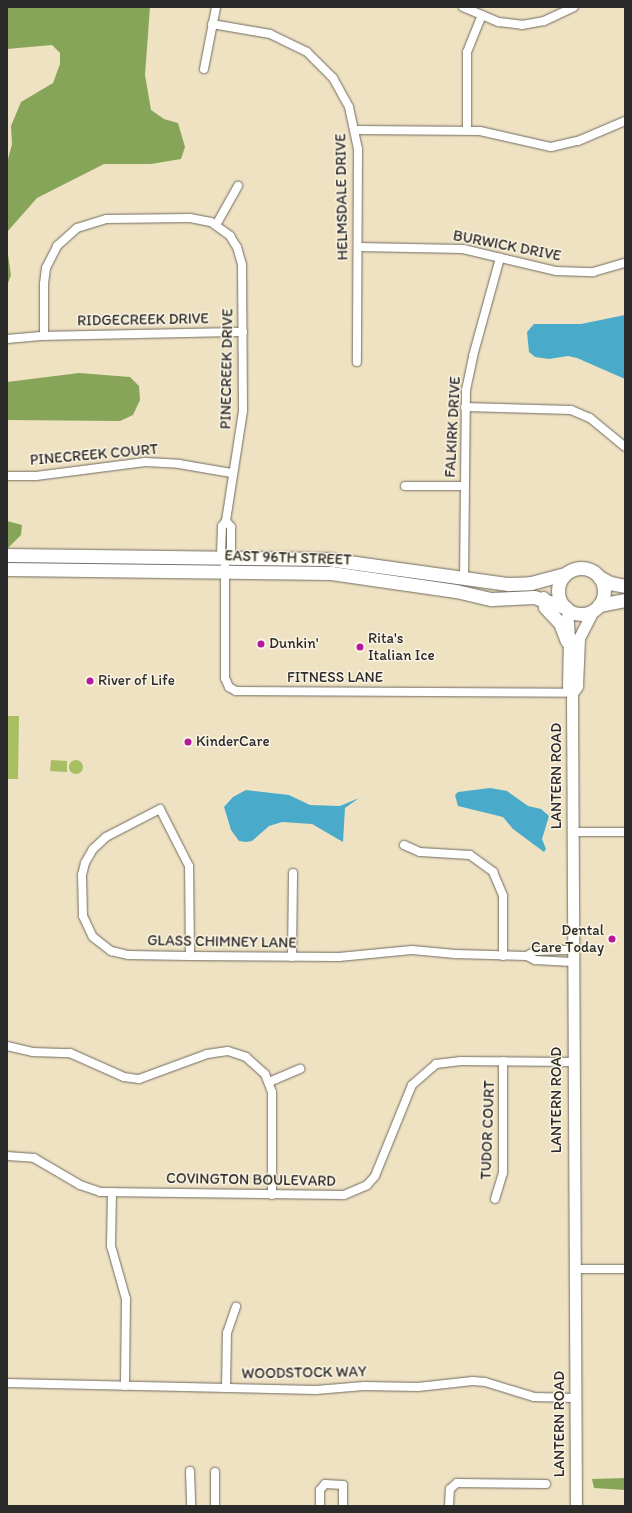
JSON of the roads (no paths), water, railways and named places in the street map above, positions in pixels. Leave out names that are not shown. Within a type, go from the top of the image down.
[{"type":"main road","name":"EAST 96TH STREET","points":[[7,555],[225,562],[331,573],[456,591],[492,599],[542,598],[566,608]]},
{"type":"main road","points":[[7,561],[38,555]]},
{"type":"main road","name":"EAST 96TH STREET","points":[[7,569],[327,559],[514,584],[537,582],[565,574]]},
{"type":"main road","points":[[625,586],[610,583],[586,569],[571,570],[560,580],[558,594],[566,608],[578,614],[625,600]]},
{"type":"main road","points":[[596,608],[604,591],[599,577]]},
{"type":"main road","points":[[542,598],[544,607],[560,623],[568,641]]},
{"type":"street","points":[[204,69],[216,7]]},
{"type":"street","points":[[463,7],[504,23],[528,24],[547,20],[574,7]]},
{"type":"street","points":[[467,130],[467,52],[482,15]]},
{"type":"street","name":"HELMSDALE DRIVE","points":[[212,24],[270,34],[307,52],[324,68],[339,86],[349,107],[356,130],[358,362]]},
{"type":"street","points":[[356,130],[467,130],[497,134],[551,147],[578,141],[625,121]]},
{"type":"street","points":[[44,336],[44,284],[46,268],[57,246],[75,230],[106,219],[190,218],[216,224],[238,186]]},
{"type":"street","name":"PINECREEK DRIVE","points":[[216,224],[230,236],[240,254],[243,332],[242,418],[231,473],[226,521],[222,526],[225,562]]},
{"type":"street","name":"BURWICK DRIVE","points":[[358,247],[449,248],[500,258],[543,269],[569,272],[597,271],[625,263]]},
{"type":"street","name":"FALKIRK DRIVE","points":[[464,578],[465,407],[473,356],[500,258]]},
{"type":"street","name":"RIDGECREEK DRIVE","points":[[7,339],[44,336],[243,332]]},
{"type":"street","points":[[465,407],[571,410],[590,418],[625,447]]},
{"type":"street","name":"PINECREEK COURT","points":[[7,476],[36,476],[145,462],[178,464],[231,473]]},
{"type":"street","points":[[405,486],[464,486]]},
{"type":"street","name":"FITNESS LANE","points":[[225,562],[225,678],[229,687],[236,691],[572,693]]},
{"type":"street","name":"LANTERN ROAD","points":[[566,608],[569,636],[568,686],[572,693],[572,1062],[576,1506]]},
{"type":"street","name":"LANTERN ROAD","points":[[572,693],[577,686],[579,638],[596,608]]},
{"type":"street","name":"GLASS CHIMNEY LANE","points":[[190,956],[189,866],[160,809],[106,837],[89,855],[82,875],[83,916],[93,937],[111,951],[129,955],[190,956],[292,957],[339,957],[412,950],[503,956],[528,956],[535,960],[572,962]]},
{"type":"street","points":[[572,832],[625,832]]},
{"type":"street","points":[[404,845],[420,852],[470,855],[493,872],[503,896],[503,956]]},
{"type":"street","points":[[292,957],[293,873]]},
{"type":"street","name":"GLASS CHIMNEY LANE","points":[[528,956],[536,951],[572,950]]},
{"type":"street","points":[[7,1046],[32,1052],[70,1053],[115,1074],[139,1079],[207,1054],[228,1051],[253,1062],[269,1082],[273,1102],[272,1195]]},
{"type":"street","name":"COVINGTON BOULEVARD","points":[[7,1156],[34,1158],[80,1185],[100,1192],[344,1195],[367,1185],[381,1165],[412,1085],[418,1077],[436,1064],[448,1061],[572,1062]]},
{"type":"street","name":"TUDOR COURT","points":[[495,1199],[503,1173],[503,1061]]},
{"type":"street","points":[[269,1082],[300,1069]]},
{"type":"street","points":[[112,1192],[111,1246],[126,1299],[125,1386]]},
{"type":"street","points":[[574,1269],[625,1269]]},
{"type":"street","points":[[226,1388],[227,1333],[236,1307]]},
{"type":"street","name":"WOODSTOCK WAY","points":[[7,1383],[316,1390],[364,1386],[418,1387],[473,1381],[485,1382],[534,1398],[575,1398]]},
{"type":"street","points":[[190,1471],[191,1506]]},
{"type":"street","points":[[215,1472],[215,1506]]},
{"type":"street","points":[[320,1506],[321,1487],[331,1484],[343,1484],[344,1506]]},
{"type":"street","points":[[449,1506],[450,1489],[455,1484],[546,1484]]},
{"type":"water","points":[[625,315],[625,379],[577,358],[568,356],[549,359],[535,357],[529,352],[527,332],[534,324],[581,324]]},
{"type":"water","points":[[490,788],[507,791],[528,806],[541,809],[549,816],[542,839],[546,849],[544,852],[513,829],[503,817],[458,806],[455,795],[458,792]]},
{"type":"water","points":[[246,790],[289,795],[310,805],[340,806],[359,798],[345,808],[343,842],[312,824],[282,822],[269,826],[252,841],[246,842],[239,841],[231,830],[224,807],[233,797]]},
{"type":"place","name":"Dunkin'","points":[[261,644]]},
{"type":"place","name":"Rita's Italian Ice","points":[[360,647]]},
{"type":"place","name":"River of Life","points":[[90,681]]},
{"type":"place","name":"KinderCare","points":[[188,742]]},
{"type":"place","name":"Dental Care Today","points":[[612,939]]}]
